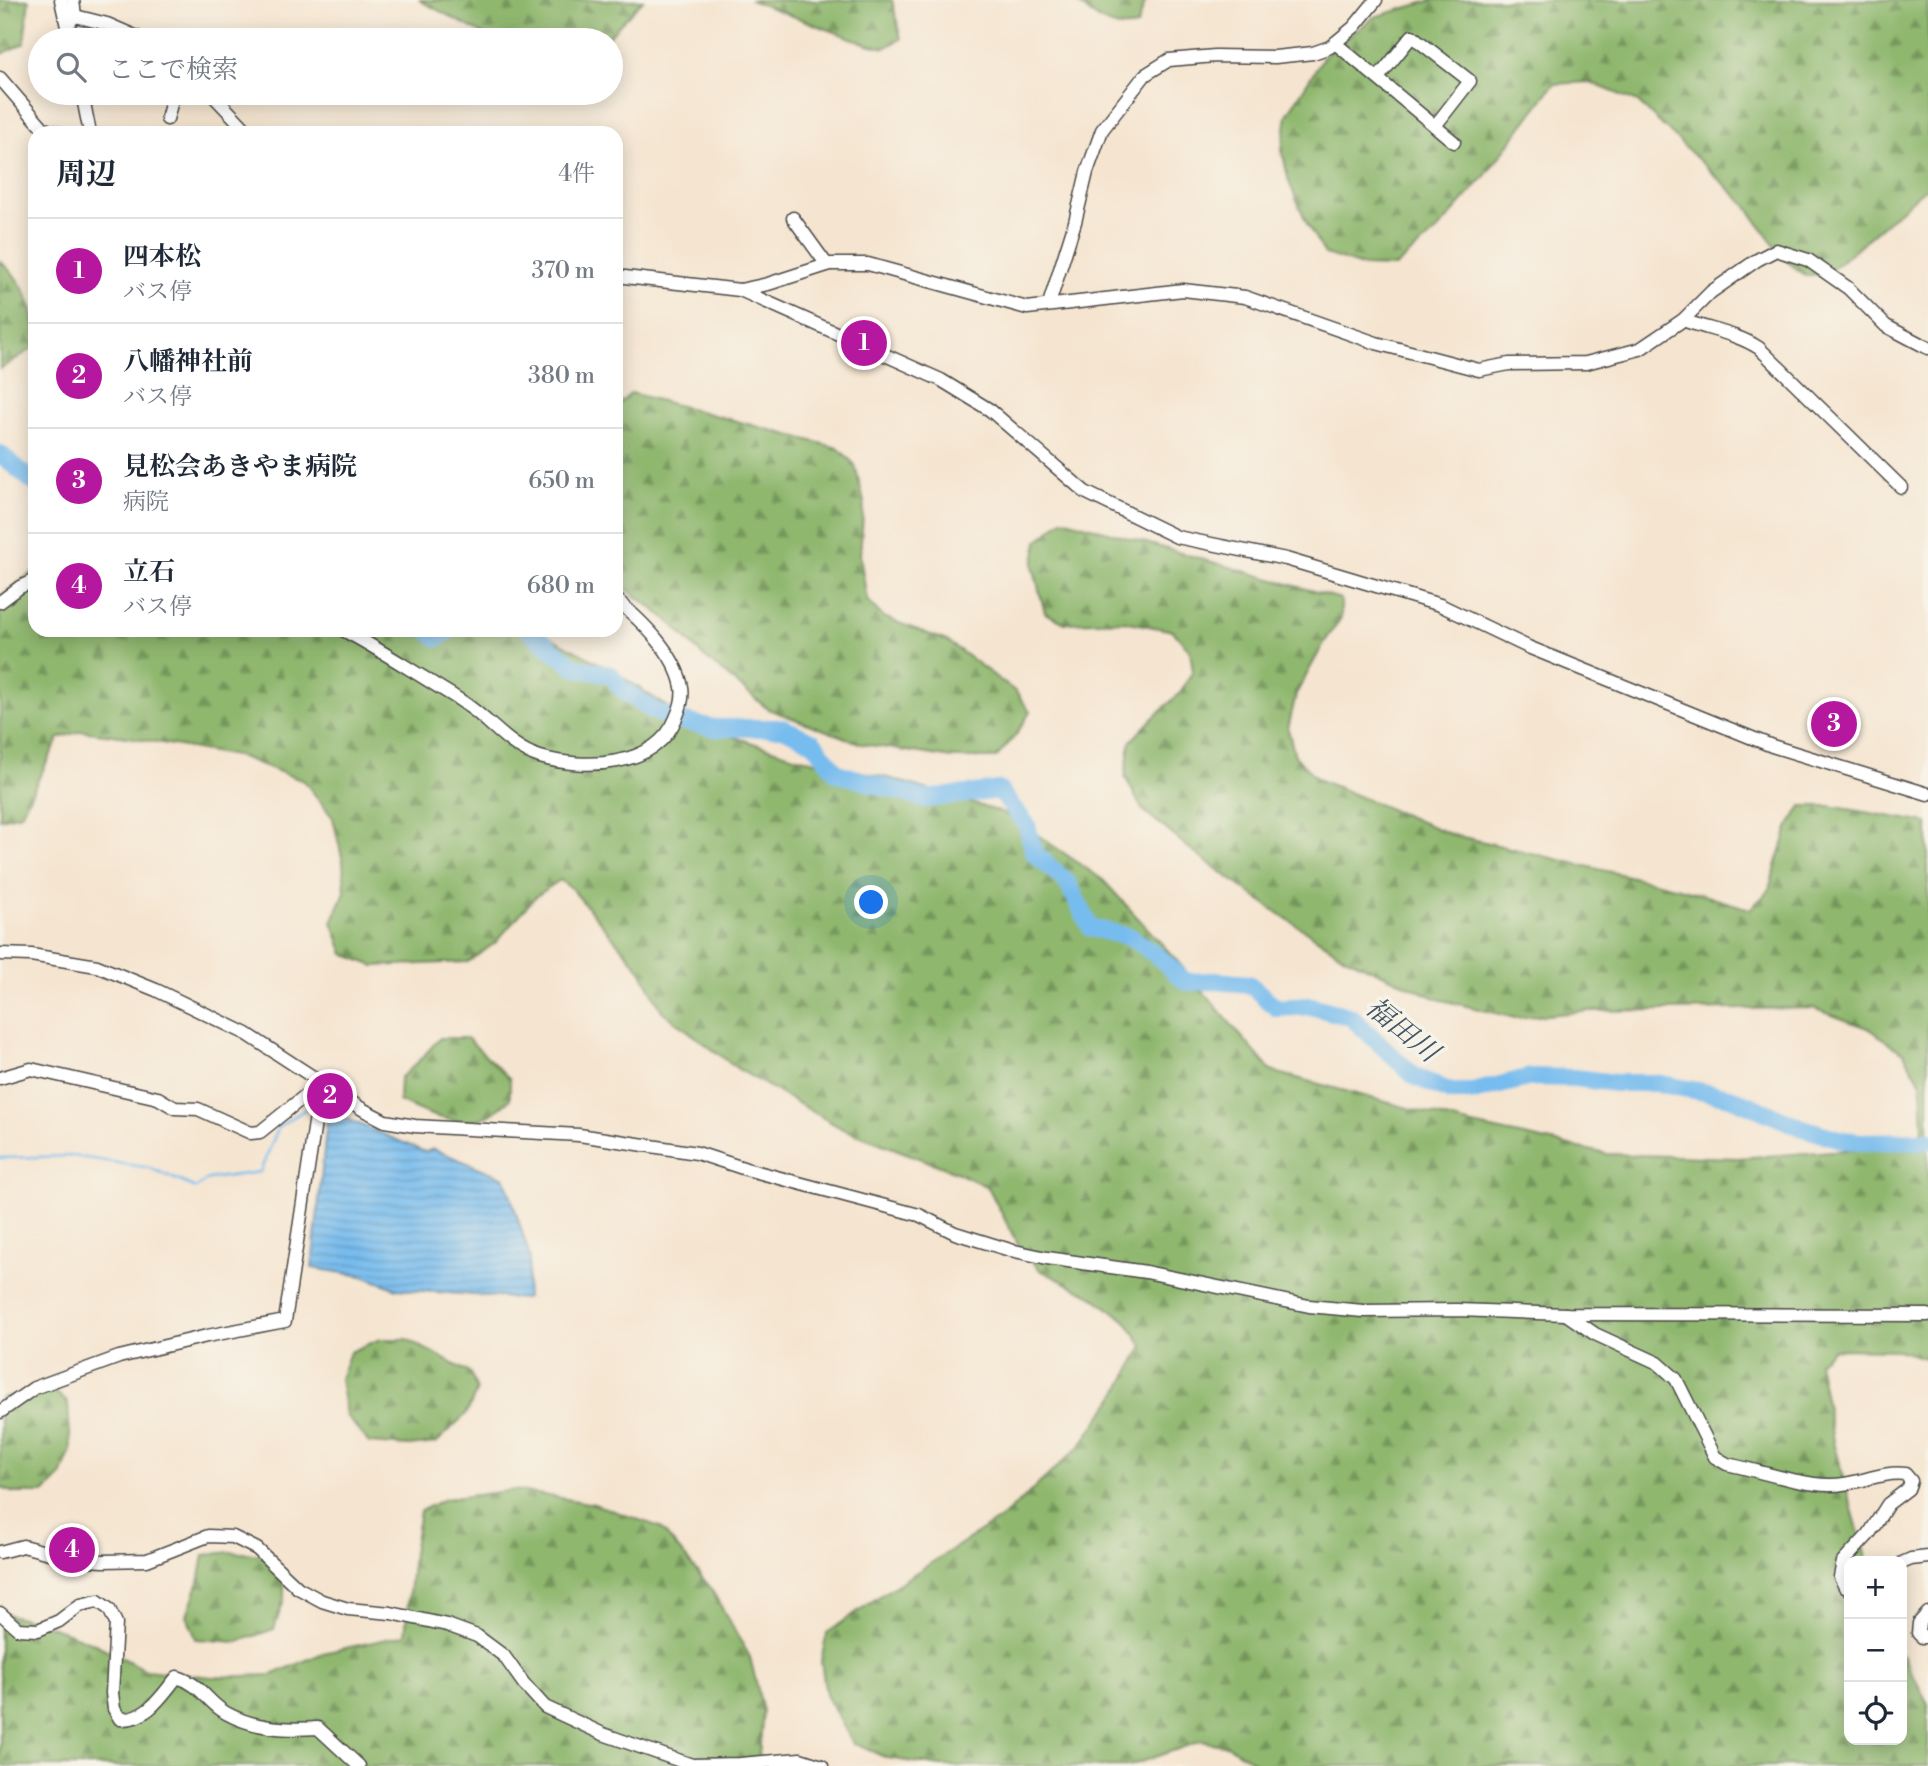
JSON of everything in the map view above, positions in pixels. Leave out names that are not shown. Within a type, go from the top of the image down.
[{"type":"street","points":[[61,0],[67,28]]},
{"type":"street","points":[[70,28],[75,16],[73,0]]},
{"type":"street","points":[[1049,304],[1075,222],[1087,172],[1102,130],[1145,75],[1169,60],[1216,55],[1275,57],[1313,53],[1335,43],[1354,27],[1376,0]]},
{"type":"street","points":[[75,16],[115,28]]},
{"type":"street","points":[[1378,78],[1412,36],[1470,81],[1435,126]]},
{"type":"street","points":[[1335,43],[1454,142]]},
{"type":"street","points":[[0,78],[41,126]]},
{"type":"street","points":[[84,105],[89,126]]},
{"type":"street","points":[[167,119],[171,105]]},
{"type":"street","points":[[222,105],[242,126]]},
{"type":"street","points":[[793,218],[827,265]]},
{"type":"street","points":[[740,290],[827,265],[868,264],[1027,308],[1183,290],[1245,297],[1377,343],[1479,370],[1508,364],[1586,363],[1640,348],[1683,320],[1711,292],[1776,250],[1808,260],[1848,289],[1886,326],[1928,348]]},
{"type":"street","points":[[623,277],[740,290],[941,380],[990,410],[1085,492],[1177,537],[1286,559],[1440,605],[1528,648],[1772,746],[1928,793]]},
{"type":"street","points":[[1683,320],[1712,331],[1741,337],[1759,348],[1901,487]]},
{"type":"street","points":[[0,602],[28,583]]},
{"type":"street","points":[[356,637],[471,707],[520,750],[542,758],[576,763],[635,758],[650,750],[674,724],[681,708],[682,687],[671,658],[650,632],[623,606]]},
{"type":"street","points":[[0,954],[31,955],[97,966],[156,990],[247,1034],[385,1121],[415,1126],[579,1135],[698,1153],[758,1172],[897,1208],[919,1215],[955,1233],[1047,1258],[1146,1272],[1309,1306],[1363,1311],[1928,1315]]},
{"type":"street","points":[[0,1078],[31,1069],[158,1098],[175,1108],[198,1110],[251,1133],[260,1132],[321,1083]]},
{"type":"street","points":[[0,1412],[34,1388],[119,1357],[285,1321],[321,1083]]},
{"type":"street","points":[[1566,1314],[1595,1334],[1658,1363],[1676,1380],[1715,1457],[1727,1464],[1829,1485],[1856,1482],[1889,1472],[1905,1474],[1911,1480],[1908,1489],[1888,1504],[1869,1534],[1849,1556]]},
{"type":"street","points":[[0,1552],[23,1546],[71,1559],[104,1562],[146,1560],[208,1536],[233,1537],[257,1549],[299,1588],[322,1601],[447,1625],[477,1636],[504,1656],[524,1685],[544,1707],[603,1734],[692,1765],[800,1759],[822,1766]]},
{"type":"street","points":[[1907,1561],[1928,1557]]},
{"type":"street","points":[[1844,1561],[1840,1577],[1844,1587]]},
{"type":"street","points":[[0,1613],[19,1629],[38,1630],[59,1621],[80,1605],[98,1601],[109,1609],[116,1623],[112,1693],[114,1709],[120,1720],[131,1720],[146,1712],[177,1677],[192,1681],[225,1712],[250,1722],[282,1731],[318,1728],[359,1766]]},
{"type":"street","points":[[1928,1613],[1919,1623],[1918,1633],[1922,1637],[1928,1637]]},
{"type":"green space","points":[[0,0],[29,0],[24,43],[0,55]]},
{"type":"green space","points":[[419,0],[643,0],[616,28],[472,28]]},
{"type":"green space","points":[[750,0],[892,0],[901,39],[885,48],[867,44]]},
{"type":"green space","points":[[1073,0],[1146,0],[1137,26],[1118,27],[1095,17]]},
{"type":"green space","points":[[1434,0],[1928,0],[1928,186],[1829,272],[1806,276],[1784,259],[1745,204],[1638,102],[1589,82],[1554,84],[1484,177],[1437,231],[1395,267],[1362,266],[1325,254],[1308,226],[1289,182],[1282,150],[1287,115],[1324,56],[1374,17]]},
{"type":"green space","points":[[0,261],[18,280],[28,298],[28,351],[0,369]]},
{"type":"green space","points":[[631,393],[838,448],[855,465],[864,502],[860,556],[867,600],[883,617],[947,641],[1016,692],[1030,712],[1016,735],[996,758],[952,758],[862,744],[768,709],[702,655],[669,621],[623,586],[623,400]]},
{"type":"green space","points":[[1063,519],[1341,599],[1341,618],[1296,694],[1288,729],[1295,756],[1317,779],[1450,834],[1679,888],[1750,909],[1768,892],[1788,828],[1801,806],[1830,806],[1928,823],[1928,1359],[1897,1350],[1833,1349],[1818,1362],[1834,1446],[1866,1556],[1844,1556],[1844,1745],[1907,1745],[1907,1664],[1928,1704],[1928,1766],[1261,1766],[1228,1746],[1201,1741],[1129,1766],[942,1766],[887,1758],[853,1743],[826,1695],[821,1661],[827,1633],[1003,1517],[1080,1446],[1118,1392],[1143,1346],[1126,1321],[1092,1296],[1040,1270],[1018,1245],[988,1187],[843,1129],[738,1069],[662,1011],[640,969],[572,889],[560,880],[535,897],[495,943],[468,962],[374,966],[344,954],[332,922],[345,892],[343,862],[333,818],[304,781],[241,757],[81,731],[59,738],[21,814],[0,819],[0,597],[28,575],[28,637],[550,637],[612,670],[695,725],[801,758],[892,779],[1007,814],[1103,880],[1171,954],[1271,1071],[1464,1123],[1607,1154],[1738,1158],[1913,1145],[1923,1128],[1921,1083],[1904,1054],[1870,1029],[1813,1008],[1589,1011],[1515,1018],[1438,999],[1345,957],[1272,909],[1196,854],[1142,809],[1125,777],[1130,742],[1180,693],[1193,671],[1190,651],[1173,631],[1124,621],[1065,623],[1045,613],[1033,566],[1038,541]]},
{"type":"green space","points":[[440,1038],[467,1038],[510,1079],[510,1099],[488,1116],[465,1121],[431,1115],[399,1101],[400,1078]]},
{"type":"green space","points":[[380,1339],[407,1339],[470,1373],[477,1390],[467,1413],[436,1443],[409,1446],[369,1443],[346,1415],[340,1379],[350,1352]]},
{"type":"green space","points":[[31,1392],[55,1392],[68,1403],[71,1450],[61,1476],[44,1493],[14,1493],[0,1487],[0,1398]]},
{"type":"green space","points":[[515,1490],[594,1504],[660,1527],[710,1587],[750,1657],[763,1711],[758,1766],[0,1766],[0,1612],[48,1625],[95,1644],[146,1670],[212,1677],[272,1675],[323,1653],[405,1635],[420,1511],[445,1499]]},
{"type":"green space","points":[[231,1552],[264,1555],[284,1572],[284,1599],[274,1629],[237,1642],[196,1639],[187,1615],[200,1578],[204,1555]]},
{"type":"water","points":[[328,1111],[425,1152],[433,1149],[505,1178],[530,1257],[526,1299],[397,1289],[363,1276],[312,1268]]},
{"type":"waterway","name":"福田川","points":[[0,454],[28,477]]},
{"type":"waterway","name":"福田川","points":[[538,637],[574,667],[611,675],[621,688],[654,711],[681,721],[715,728],[783,728],[813,742],[837,773],[925,799],[999,790],[1027,825],[1034,853],[1067,882],[1091,928],[1131,937],[1160,958],[1186,982],[1249,984],[1277,1008],[1311,1006],[1351,1017],[1414,1076],[1451,1092],[1473,1092],[1531,1077],[1656,1083],[1730,1097],[1803,1128],[1843,1140],[1928,1141]]},
{"type":"waterway","points":[[0,1158],[73,1156],[150,1168],[196,1188],[208,1179],[260,1172],[279,1126],[309,1107]]},
{"type":"waterway","points":[[324,1113],[330,1119]]},
{"type":"place","name":"四本松","points":[[864,343]]},
{"type":"place","name":"見松会あきやま病院","points":[[1834,724]]},
{"type":"place","name":"八幡神社前","points":[[330,1096]]},
{"type":"place","name":"立石","points":[[72,1550]]}]
